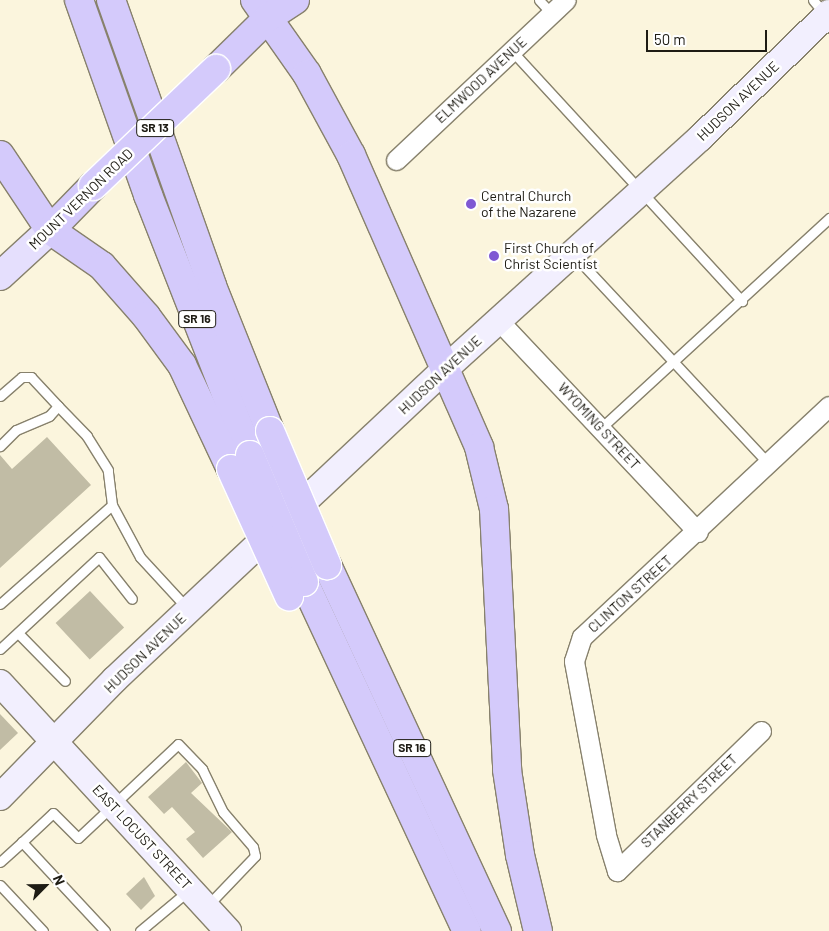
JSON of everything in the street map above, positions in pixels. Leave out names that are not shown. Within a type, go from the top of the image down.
[{"type":"highway","name":"SR 16","points":[[79,0],[240,462],[296,589],[344,673],[467,931]]},
{"type":"highway","name":"SR 16","points":[[111,0],[212,286],[270,431],[327,565],[497,931]]},
{"type":"highway","name":"MOUNT VERNON ROAD","points":[[50,230],[216,69],[268,6],[295,0]]},
{"type":"highway","points":[[268,6],[350,155],[444,370],[480,447],[494,509],[508,770],[520,855],[538,931]]},
{"type":"highway","points":[[0,155],[50,230],[102,266],[146,316],[182,365],[240,462]]},
{"type":"main road","name":"MOUNT VERNON ROAD","points":[[0,276],[50,230]]},
{"type":"street","name":"ELMWOOD AVENUE","points":[[396,160],[566,0]]},
{"type":"street","name":"HUDSON AVENUE","points":[[0,797],[57,744],[115,679],[444,370],[644,190],[823,9]]},
{"type":"street","name":"WYOMING STREET","points":[[500,321],[602,427],[698,532]]},
{"type":"street","name":"CLINTON STREET","points":[[617,871],[606,834],[574,661],[582,637],[698,532],[829,406]]},
{"type":"street","name":"EAST LOCUST STREET","points":[[0,683],[228,931]]},
{"type":"street","name":"STANBERRY STREET","points":[[617,871],[761,731]]},
{"type":"lane","points":[[539,0],[552,14]]},
{"type":"lane","points":[[512,51],[644,190],[742,301]]},
{"type":"lane","points":[[602,427],[742,301],[829,218]]},
{"type":"lane","points":[[573,254],[769,464]]},
{"type":"lane","points":[[0,396],[22,377],[31,377],[87,436],[108,470],[112,505],[140,557],[189,610]]},
{"type":"lane","points":[[0,446],[16,430],[49,416],[58,406]]},
{"type":"lane","points":[[0,604],[112,505]]},
{"type":"lane","points":[[0,649],[99,556],[132,599]]},
{"type":"lane","points":[[18,632],[65,681]]},
{"type":"lane","points":[[0,862],[53,813],[78,838],[178,744],[192,757],[223,812],[253,847],[255,856],[198,898],[140,931]]},
{"type":"lane","points":[[22,842],[105,931]]},
{"type":"lane","points":[[0,885],[43,931]]},
{"type":"building","points":[[47,437],[91,485],[0,568],[0,455],[12,469]]},
{"type":"building","points":[[90,591],[124,628],[90,660],[56,623]]},
{"type":"building","points":[[0,714],[18,733],[0,750]]},
{"type":"building","points":[[186,762],[202,783],[191,793],[232,832],[203,858],[186,839],[195,832],[172,807],[164,814],[148,797]]},
{"type":"building","points":[[144,877],[155,896],[141,910],[126,894]]},
{"type":"place","name":"Central Church of the Nazarene","points":[[471,204]]},
{"type":"place","name":"First Church of Christ Scientist","points":[[494,256]]}]
